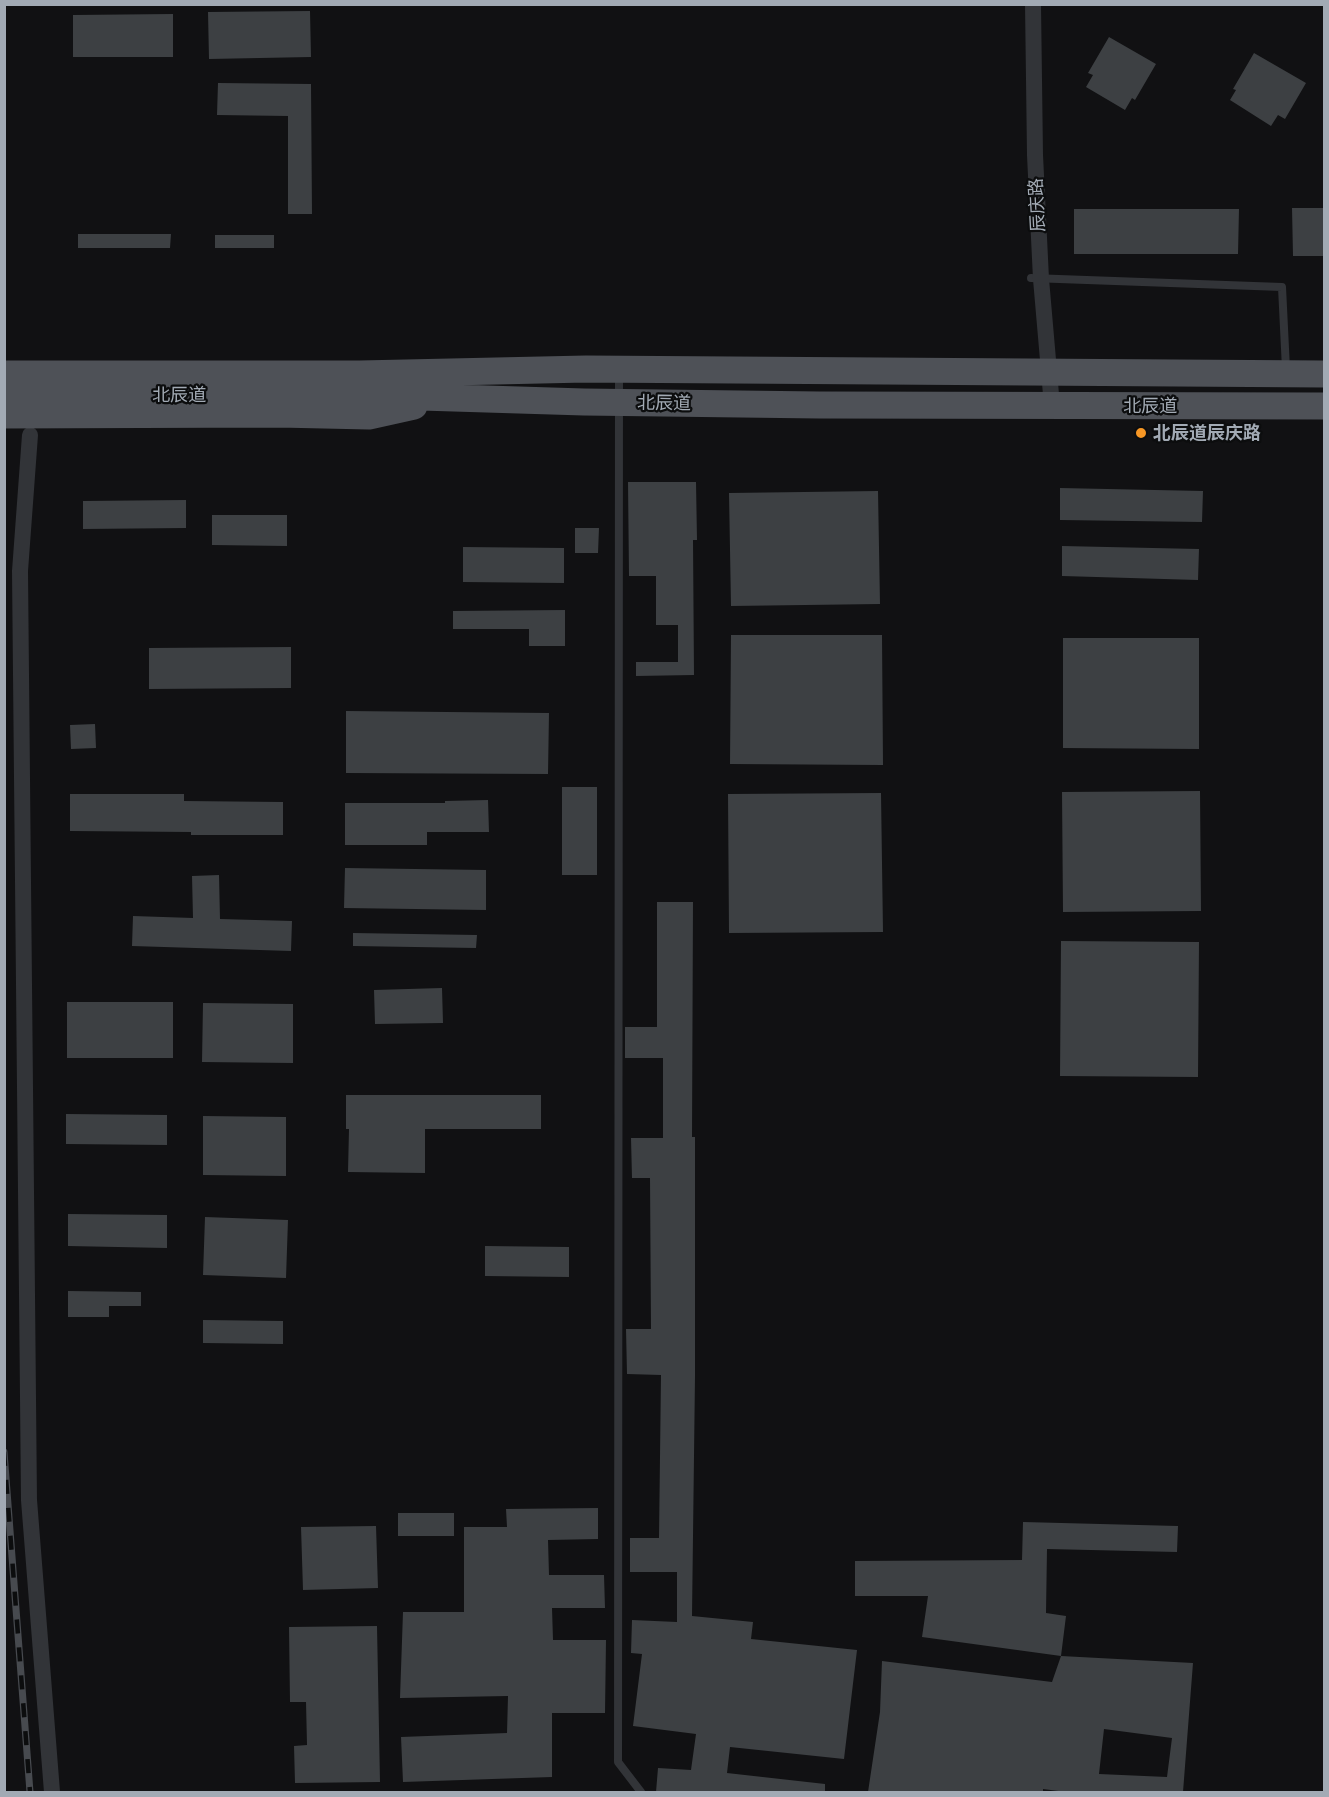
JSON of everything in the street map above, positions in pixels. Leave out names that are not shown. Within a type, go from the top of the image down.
[{"type":"main road","points":[[4,357],[363,356],[451,385]]},
{"type":"main road","name":"北辰道","points":[[4,395],[356,395],[619,370],[1324,374]]},
{"type":"main road","name":"北辰道","points":[[4,374],[451,385],[618,402],[1324,406]]},
{"type":"main road","points":[[4,415],[369,416],[451,385]]},
{"type":"street","name":"辰庆路","points":[[1024,4],[1025,155],[1046,406]]},
{"type":"street","name":"辰庆路","points":[[1033,4],[1036,279]]},
{"type":"street","points":[[30,435],[20,571],[29,1500],[52,1792]]},
{"type":"lane","points":[[1036,279],[1282,287],[1286,374]]},
{"type":"lane","points":[[619,370],[618,1762],[641,1792]]},
{"type":"building","points":[[310,11],[311,57],[209,59],[208,12]]},
{"type":"building","points":[[173,14],[173,57],[73,57],[73,15]]},
{"type":"building","points":[[1109,37],[1156,64],[1135,100],[1132,98],[1125,110],[1086,87],[1093,75],[1088,73]]},
{"type":"building","points":[[1254,53],[1306,83],[1285,119],[1278,115],[1271,126],[1230,100],[1236,90],[1233,89]]},
{"type":"building","points":[[218,83],[311,84],[312,214],[288,214],[288,116],[217,115]]},
{"type":"building","points":[[1292,208],[1324,208],[1324,256],[1293,256]]},
{"type":"building","points":[[1074,209],[1239,209],[1238,254],[1074,254]]},
{"type":"building","points":[[78,234],[171,234],[170,248],[78,248]]},
{"type":"building","points":[[215,235],[274,235],[274,248],[215,248]]},
{"type":"building","points":[[628,482],[696,482],[697,540],[693,540],[694,675],[636,676],[636,662],[678,662],[678,625],[656,625],[656,576],[629,576]]},
{"type":"building","points":[[1060,488],[1203,491],[1202,522],[1060,520]]},
{"type":"building","points":[[878,491],[880,604],[731,606],[729,493]]},
{"type":"building","points":[[186,500],[186,528],[83,529],[83,501]]},
{"type":"building","points":[[212,515],[287,515],[287,546],[212,545]]},
{"type":"building","points":[[575,528],[599,528],[598,553],[575,553]]},
{"type":"building","points":[[1062,546],[1199,549],[1198,580],[1062,576]]},
{"type":"building","points":[[463,547],[564,548],[564,583],[463,582]]},
{"type":"building","points":[[565,610],[565,646],[529,646],[529,629],[453,629],[453,611]]},
{"type":"building","points":[[731,635],[882,635],[883,765],[730,764]]},
{"type":"building","points":[[1063,638],[1199,638],[1199,749],[1063,748]]},
{"type":"building","points":[[291,647],[291,688],[149,689],[149,648]]},
{"type":"building","points":[[346,711],[549,713],[548,774],[346,773]]},
{"type":"building","points":[[95,724],[96,748],[71,749],[70,725]]},
{"type":"building","points":[[562,787],[597,787],[597,875],[562,875]]},
{"type":"building","points":[[1200,791],[1201,911],[1063,912],[1062,792]]},
{"type":"building","points":[[881,793],[883,932],[729,933],[728,794]]},
{"type":"building","points":[[70,794],[184,794],[184,801],[283,802],[283,835],[70,831]]},
{"type":"building","points":[[488,800],[489,832],[427,832],[427,845],[345,845],[345,803],[445,803],[445,801]]},
{"type":"building","points":[[345,868],[486,870],[486,910],[344,908]]},
{"type":"building","points":[[219,875],[220,919],[292,921],[291,951],[132,946],[133,916],[193,918],[192,876]]},
{"type":"building","points":[[657,902],[693,902],[692,1137],[695,1137],[695,1376],[692,1616],[753,1622],[751,1639],[857,1650],[844,1759],[730,1747],[727,1773],[825,1784],[825,1792],[656,1792],[658,1768],[691,1770],[696,1734],[633,1726],[642,1654],[631,1653],[632,1620],[677,1622],[677,1572],[630,1572],[630,1538],[659,1538],[661,1375],[627,1374],[626,1329],[651,1329],[650,1178],[632,1178],[631,1138],[663,1138],[663,1058],[625,1058],[625,1027],[657,1027]]},
{"type":"building","points":[[353,933],[477,935],[476,948],[353,946]]},
{"type":"building","points":[[1061,941],[1199,942],[1198,1077],[1060,1076]]},
{"type":"building","points":[[442,988],[443,1023],[375,1024],[374,990]]},
{"type":"building","points":[[67,1002],[173,1002],[173,1058],[67,1058]]},
{"type":"building","points":[[203,1003],[293,1004],[293,1063],[202,1062]]},
{"type":"building","points":[[346,1095],[541,1095],[541,1129],[425,1129],[425,1173],[348,1172],[349,1129],[346,1129]]},
{"type":"building","points":[[66,1114],[167,1115],[167,1145],[66,1144]]},
{"type":"building","points":[[203,1116],[286,1117],[286,1176],[203,1175]]},
{"type":"building","points":[[68,1214],[167,1215],[167,1248],[68,1246]]},
{"type":"building","points":[[205,1217],[288,1220],[286,1278],[203,1275]]},
{"type":"building","points":[[485,1246],[569,1247],[569,1277],[485,1276]]},
{"type":"building","points":[[68,1291],[141,1292],[141,1306],[109,1306],[109,1317],[68,1317]]},
{"type":"building","points":[[203,1320],[283,1321],[283,1344],[203,1343]]},
{"type":"building","points":[[598,1508],[598,1539],[548,1540],[549,1575],[604,1575],[605,1608],[552,1608],[553,1640],[606,1640],[605,1713],[552,1713],[552,1777],[403,1782],[401,1737],[507,1733],[508,1696],[400,1698],[403,1612],[464,1612],[464,1527],[507,1527],[506,1509]]},
{"type":"building","points":[[398,1513],[454,1513],[454,1536],[398,1536]]},
{"type":"building","points":[[1023,1522],[1178,1526],[1177,1552],[1047,1549],[1046,1613],[1066,1616],[1061,1656],[922,1637],[928,1596],[855,1596],[855,1561],[1022,1560]]},
{"type":"building","points":[[376,1526],[378,1588],[303,1590],[301,1527]]},
{"type":"building","points":[[377,1626],[380,1782],[295,1783],[294,1746],[307,1745],[306,1702],[290,1702],[289,1627]]},
{"type":"building","points":[[1061,1656],[1193,1663],[1183,1792],[1066,1792],[1043,1789],[1043,1792],[868,1792],[880,1712],[882,1661],[1052,1682]],"holes":[[[1104,1729],[1172,1738],[1167,1777],[1099,1774]]]},
{"type":"railway","points":[[4,1452],[30,1792]]},
{"type":"place","name":"北辰道辰庆路","points":[[1141,433]]}]
